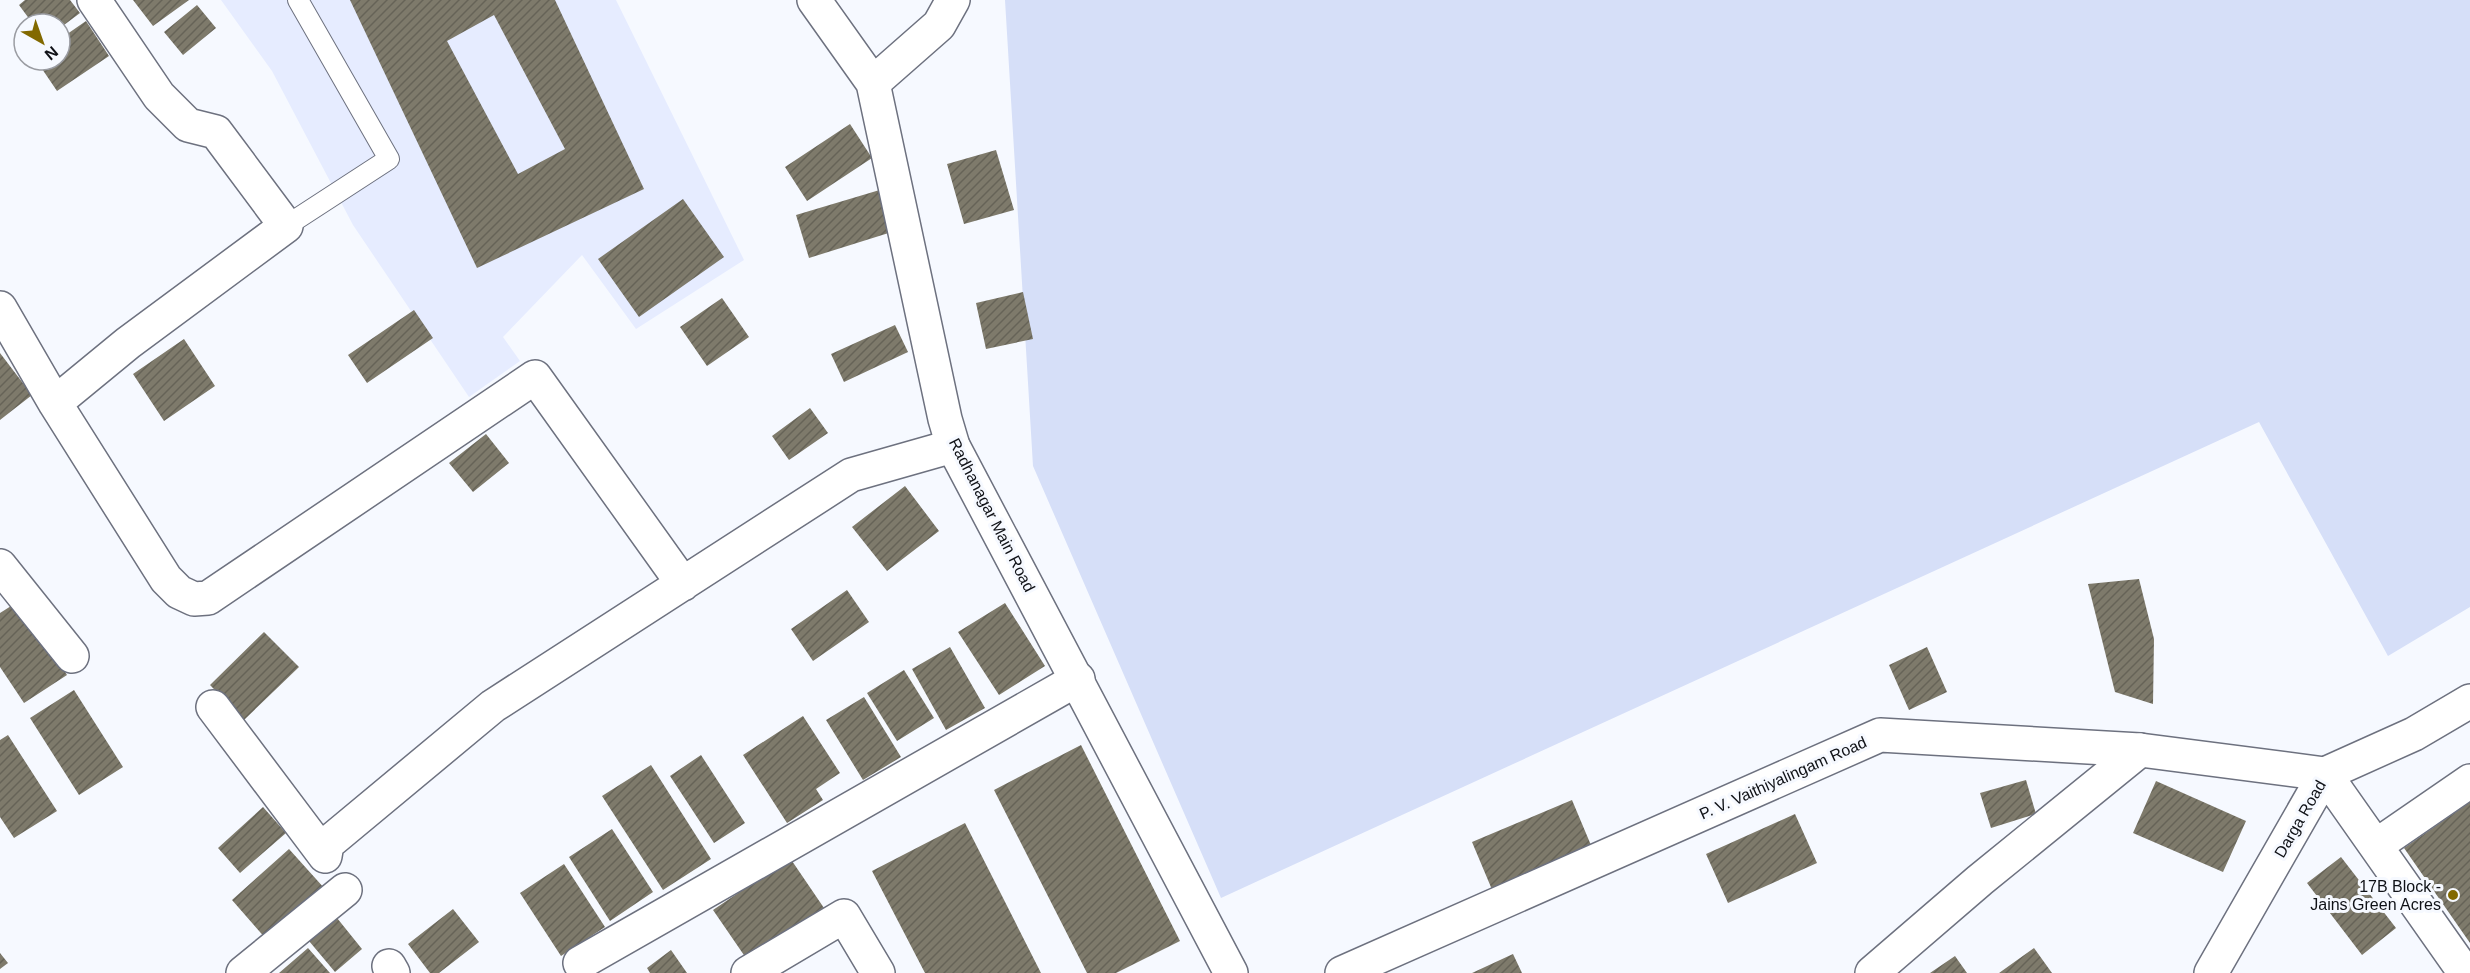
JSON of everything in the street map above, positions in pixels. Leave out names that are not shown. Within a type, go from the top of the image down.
[{"type":"street","points":[[55,403],[128,343],[286,226],[216,132],[188,125],[159,96],[94,0]]},
{"type":"street","name":"Radhanagar Main Road","points":[[814,0],[873,83],[945,419],[953,446],[1078,679],[1231,973]]},
{"type":"street","points":[[873,83],[939,25],[952,0]]},
{"type":"street","points":[[0,308],[55,403],[166,579],[179,592],[194,598],[208,598],[535,377],[683,584]]},
{"type":"street","points":[[213,707],[325,856],[327,844],[493,706],[851,475],[953,446]]},
{"type":"street","points":[[0,566],[72,656]]},
{"type":"street","points":[[580,963],[1078,679]]},
{"type":"street","name":"Darga Road","points":[[2211,973],[2325,774],[2414,734],[2470,701]]},
{"type":"street","name":"P. V. Vaithiyalingam Road","points":[[1342,973],[1881,735],[2140,750],[2325,774]]},
{"type":"street","points":[[1872,973],[1980,880],[2140,750]]},
{"type":"street","points":[[2325,774],[2377,844],[2465,973]]},
{"type":"street","points":[[2377,844],[2470,781]]},
{"type":"street","points":[[243,973],[345,890]]},
{"type":"street","points":[[748,973],[844,916],[878,973]]},
{"type":"lane","points":[[286,226],[389,159],[298,0]]},
{"type":"shaded area","points":[[221,0],[616,0],[744,260],[636,329],[582,255],[503,337],[520,361],[469,397],[353,225],[272,71]]},
{"type":"shaded area","points":[[1005,0],[2470,0],[2470,607],[2388,656],[2259,422],[1221,898],[1033,466]]},
{"type":"building","points":[[25,0],[70,0],[80,13],[72,19],[72,12],[24,12],[19,5]]},
{"type":"building","points":[[133,0],[189,0],[153,26]]},
{"type":"building","points":[[350,0],[555,0],[644,189],[477,268]],"holes":[[[494,15],[565,149],[518,174],[447,41]]]},
{"type":"building","points":[[197,5],[216,28],[183,55],[164,32]]},
{"type":"building","points":[[86,21],[109,56],[57,91],[44,72],[72,72],[72,31]]},
{"type":"building","points":[[850,124],[872,158],[807,201],[785,167]]},
{"type":"building","points":[[996,150],[1014,210],[964,224],[947,164]]},
{"type":"building","points":[[883,189],[895,231],[809,258],[796,215]]},
{"type":"building","points":[[683,199],[724,257],[639,317],[598,259]]},
{"type":"building","points":[[1023,292],[1033,339],[986,349],[976,303]]},
{"type":"building","points":[[722,298],[749,337],[707,366],[680,327]]},
{"type":"building","points":[[414,310],[433,338],[367,383],[348,355]]},
{"type":"building","points":[[895,325],[908,352],[844,382],[831,354]]},
{"type":"building","points":[[184,339],[215,386],[164,421],[133,374]]},
{"type":"building","points":[[0,353],[32,395],[0,420]]},
{"type":"building","points":[[810,408],[828,433],[789,460],[772,436]]},
{"type":"building","points":[[486,434],[509,463],[473,492],[449,463]]},
{"type":"building","points":[[905,486],[939,531],[887,571],[852,527]]},
{"type":"building","points":[[2139,579],[2154,639],[2153,704],[2115,692],[2088,584]]},
{"type":"building","points":[[847,590],[869,622],[813,661],[791,629]]},
{"type":"building","points":[[19,601],[67,675],[24,703],[0,667],[0,613]]},
{"type":"building","points":[[1005,603],[1045,666],[999,695],[958,632]]},
{"type":"building","points":[[264,632],[299,667],[244,720],[210,685]]},
{"type":"building","points":[[950,647],[985,708],[946,730],[912,669]]},
{"type":"building","points":[[1927,647],[1947,692],[1909,710],[1889,665]]},
{"type":"building","points":[[904,670],[934,718],[897,741],[867,693]]},
{"type":"building","points":[[74,690],[123,767],[79,795],[30,718]]},
{"type":"building","points":[[864,697],[901,757],[863,780],[826,720]]},
{"type":"building","points":[[803,716],[840,773],[816,789],[823,800],[787,823],[743,755]]},
{"type":"building","points":[[8,735],[57,811],[14,838],[0,817],[0,740]]},
{"type":"building","points":[[1081,745],[1180,941],[1116,973],[1087,973],[994,790]]},
{"type":"building","points":[[701,755],[745,823],[714,843],[670,776]]},
{"type":"building","points":[[651,765],[711,859],[663,890],[602,796]]},
{"type":"building","points":[[2026,780],[2036,814],[1991,828],[1980,793]]},
{"type":"building","points":[[2156,781],[2246,821],[2223,872],[2133,833]]},
{"type":"building","points":[[1572,800],[1593,850],[1493,892],[1472,842]]},
{"type":"building","name":"17B Block - Jains Green Acres","points":[[2470,802],[2470,943],[2404,848]]},
{"type":"building","points":[[263,807],[286,833],[240,873],[218,848]]},
{"type":"building","points":[[1795,814],[1817,863],[1728,903],[1706,854]]},
{"type":"building","points":[[965,823],[1041,973],[925,973],[872,871]]},
{"type":"building","points":[[612,829],[653,892],[610,921],[569,857]]},
{"type":"building","points":[[289,849],[325,889],[267,940],[232,900]]},
{"type":"building","points":[[2341,857],[2396,928],[2362,955],[2307,883]]},
{"type":"building","points":[[790,858],[824,908],[748,961],[713,910]]},
{"type":"building","points":[[564,864],[605,927],[561,956],[520,893]]},
{"type":"building","points":[[453,909],[479,942],[439,973],[430,973],[408,944]]},
{"type":"building","points":[[337,918],[362,949],[335,972],[309,941]]},
{"type":"building","points":[[308,948],[330,973],[279,973]]},
{"type":"building","points":[[2034,948],[2052,973],[1999,973]]},
{"type":"building","points":[[671,950],[687,973],[650,973],[647,968]]},
{"type":"building","points":[[0,953],[8,963],[0,969]]},
{"type":"building","points":[[1513,954],[1522,973],[1472,973]]},
{"type":"building","points":[[1955,956],[1967,973],[1930,973]]},
{"type":"place","name":"17B Block - Jains Green Acres","points":[[2453,895]]}]
